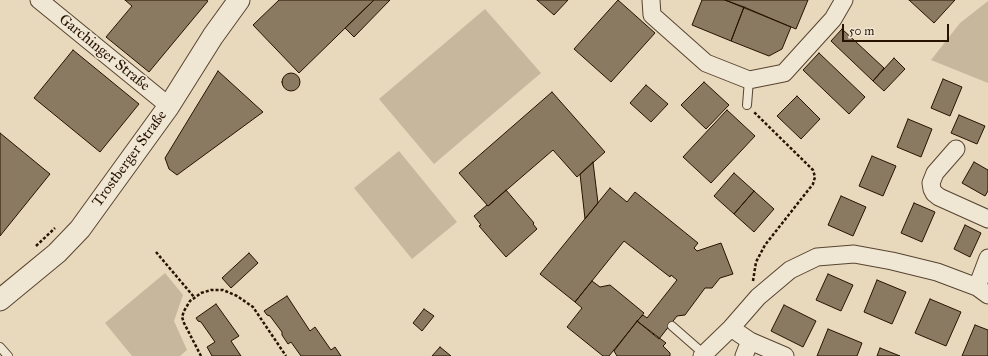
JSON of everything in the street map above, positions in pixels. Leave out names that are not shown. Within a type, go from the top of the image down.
[{"type":"street","name":"Garchinger Straße","points":[[39,0],[169,106]]},
{"type":"street","name":"Trostberger Straße","points":[[0,300],[57,253],[80,229],[169,106],[212,36],[239,0]]},
{"type":"street","points":[[651,0],[652,15],[706,63],[749,80],[784,72],[833,18],[844,0]]},
{"type":"street","points":[[956,149],[932,178],[932,189],[939,197],[988,218]]},
{"type":"street","points":[[703,355],[731,328],[758,297],[790,270],[817,257],[854,254],[892,261],[937,272],[982,291],[988,258]]},
{"type":"street","points":[[731,328],[747,348],[785,356]]},
{"type":"lane","points":[[747,105],[749,80]]},
{"type":"lane","points":[[672,326],[703,355]]},
{"type":"lane","points":[[0,347],[8,356]]},
{"type":"path","points":[[747,105],[813,170],[815,177],[813,184],[765,245],[756,262],[752,288],[758,297]]},
{"type":"path","points":[[156,252],[194,297]]},
{"type":"path","points":[[201,356],[182,317],[190,301],[194,297],[201,292],[211,290],[223,290],[237,296],[253,307],[286,356]]},
{"type":"shaded area","points":[[988,1],[988,83],[931,60],[960,23]]},
{"type":"shaded area","points":[[485,9],[541,73],[434,164],[379,99]]},
{"type":"shaded area","points":[[399,151],[457,222],[412,259],[354,188]]},
{"type":"shaded area","points":[[165,273],[183,295],[174,321],[187,350],[180,356],[132,356],[105,323]]},
{"type":"building","points":[[125,0],[208,1],[149,72],[106,37],[132,6]]},
{"type":"building","points":[[279,0],[374,0],[299,73],[253,25]]},
{"type":"building","points":[[374,0],[390,0],[354,37],[345,28]]},
{"type":"building","points":[[537,0],[568,0],[554,15]]},
{"type":"building","points":[[618,0],[655,33],[611,82],[574,49]]},
{"type":"building","points":[[702,0],[725,0],[744,7],[731,41],[692,25]]},
{"type":"building","points":[[725,0],[808,0],[796,29]]},
{"type":"building","points":[[909,0],[955,0],[934,23]]},
{"type":"building","points":[[744,7],[791,27],[782,49],[769,56],[731,41]]},
{"type":"building","points":[[842,29],[884,68],[873,81],[831,41]]},
{"type":"building","points":[[73,50],[139,104],[100,152],[34,98]]},
{"type":"building","points":[[819,53],[865,97],[849,114],[803,70]]},
{"type":"building","points":[[894,58],[905,69],[884,91],[873,81]]},
{"type":"building","points":[[218,71],[263,112],[177,175],[169,169],[165,158]]},
{"type":"building","points":[[291,73],[297,76],[300,82],[297,88],[291,91],[285,88],[282,82],[285,76]]},
{"type":"building","points":[[943,79],[962,87],[950,116],[931,108]]},
{"type":"building","points":[[704,82],[729,105],[706,129],[681,105]]},
{"type":"building","points":[[646,85],[668,104],[651,122],[630,103]]},
{"type":"building","points":[[552,92],[605,152],[577,177],[553,150],[488,206],[459,173]]},
{"type":"building","points":[[797,96],[820,119],[801,139],[777,116]]},
{"type":"building","points":[[727,110],[755,136],[711,183],[683,157]]},
{"type":"building","points":[[959,115],[985,126],[977,144],[951,133]]},
{"type":"building","points":[[908,119],[932,129],[921,157],[897,147]]},
{"type":"building","points":[[0,133],[50,174],[0,236]]},
{"type":"building","points":[[872,156],[896,166],[883,196],[859,186]]},
{"type":"building","points":[[593,162],[598,203],[585,219],[580,174]]},
{"type":"building","points":[[974,162],[988,170],[988,191],[985,196],[962,183]]},
{"type":"building","points":[[734,173],[754,191],[734,214],[714,196]]},
{"type":"building","points":[[610,188],[627,202],[635,192],[698,243],[694,248],[697,251],[721,243],[733,274],[720,278],[712,288],[705,288],[685,315],[677,316],[659,339],[637,321],[643,315],[647,318],[677,280],[671,275],[670,277],[624,241],[575,302],[540,274]]},
{"type":"building","points":[[506,190],[534,223],[533,224],[537,229],[506,257],[479,226],[481,225],[474,216]]},
{"type":"building","points":[[754,191],[774,209],[754,232],[734,214]]},
{"type":"building","points":[[841,196],[866,207],[853,236],[828,225]]},
{"type":"building","points":[[914,203],[935,212],[922,242],[901,233]]},
{"type":"building","points":[[965,225],[981,233],[970,257],[954,249]]},
{"type":"building","points":[[249,253],[258,263],[231,288],[222,278]]},
{"type":"building","points":[[828,274],[853,285],[841,311],[816,300]]},
{"type":"building","points":[[877,280],[906,292],[892,324],[864,312]]},
{"type":"building","points":[[592,281],[600,287],[610,285],[644,313],[609,356],[603,356],[567,327],[582,308],[575,302]]},
{"type":"building","points":[[287,296],[310,331],[315,327],[331,350],[335,347],[341,356],[301,356],[291,342],[288,344],[282,335],[282,332],[270,316],[264,311]]},
{"type":"building","points":[[930,299],[961,312],[946,346],[915,333]]},
{"type":"building","points":[[216,304],[239,336],[231,341],[241,356],[212,356],[207,347],[215,342],[201,322],[196,318]]},
{"type":"building","points":[[784,305],[816,321],[803,347],[771,331]]},
{"type":"building","points":[[424,309],[434,316],[422,331],[413,323]]},
{"type":"building","points":[[637,321],[666,343],[663,346],[670,353],[670,356],[617,356],[614,351]]},
{"type":"building","points":[[975,325],[988,330],[988,356],[962,356]]},
{"type":"building","points":[[828,329],[862,343],[857,356],[817,356]]},
{"type":"building","points":[[440,347],[451,356],[432,356]]},
{"type":"building","points":[[880,348],[900,356],[877,356]]}]
